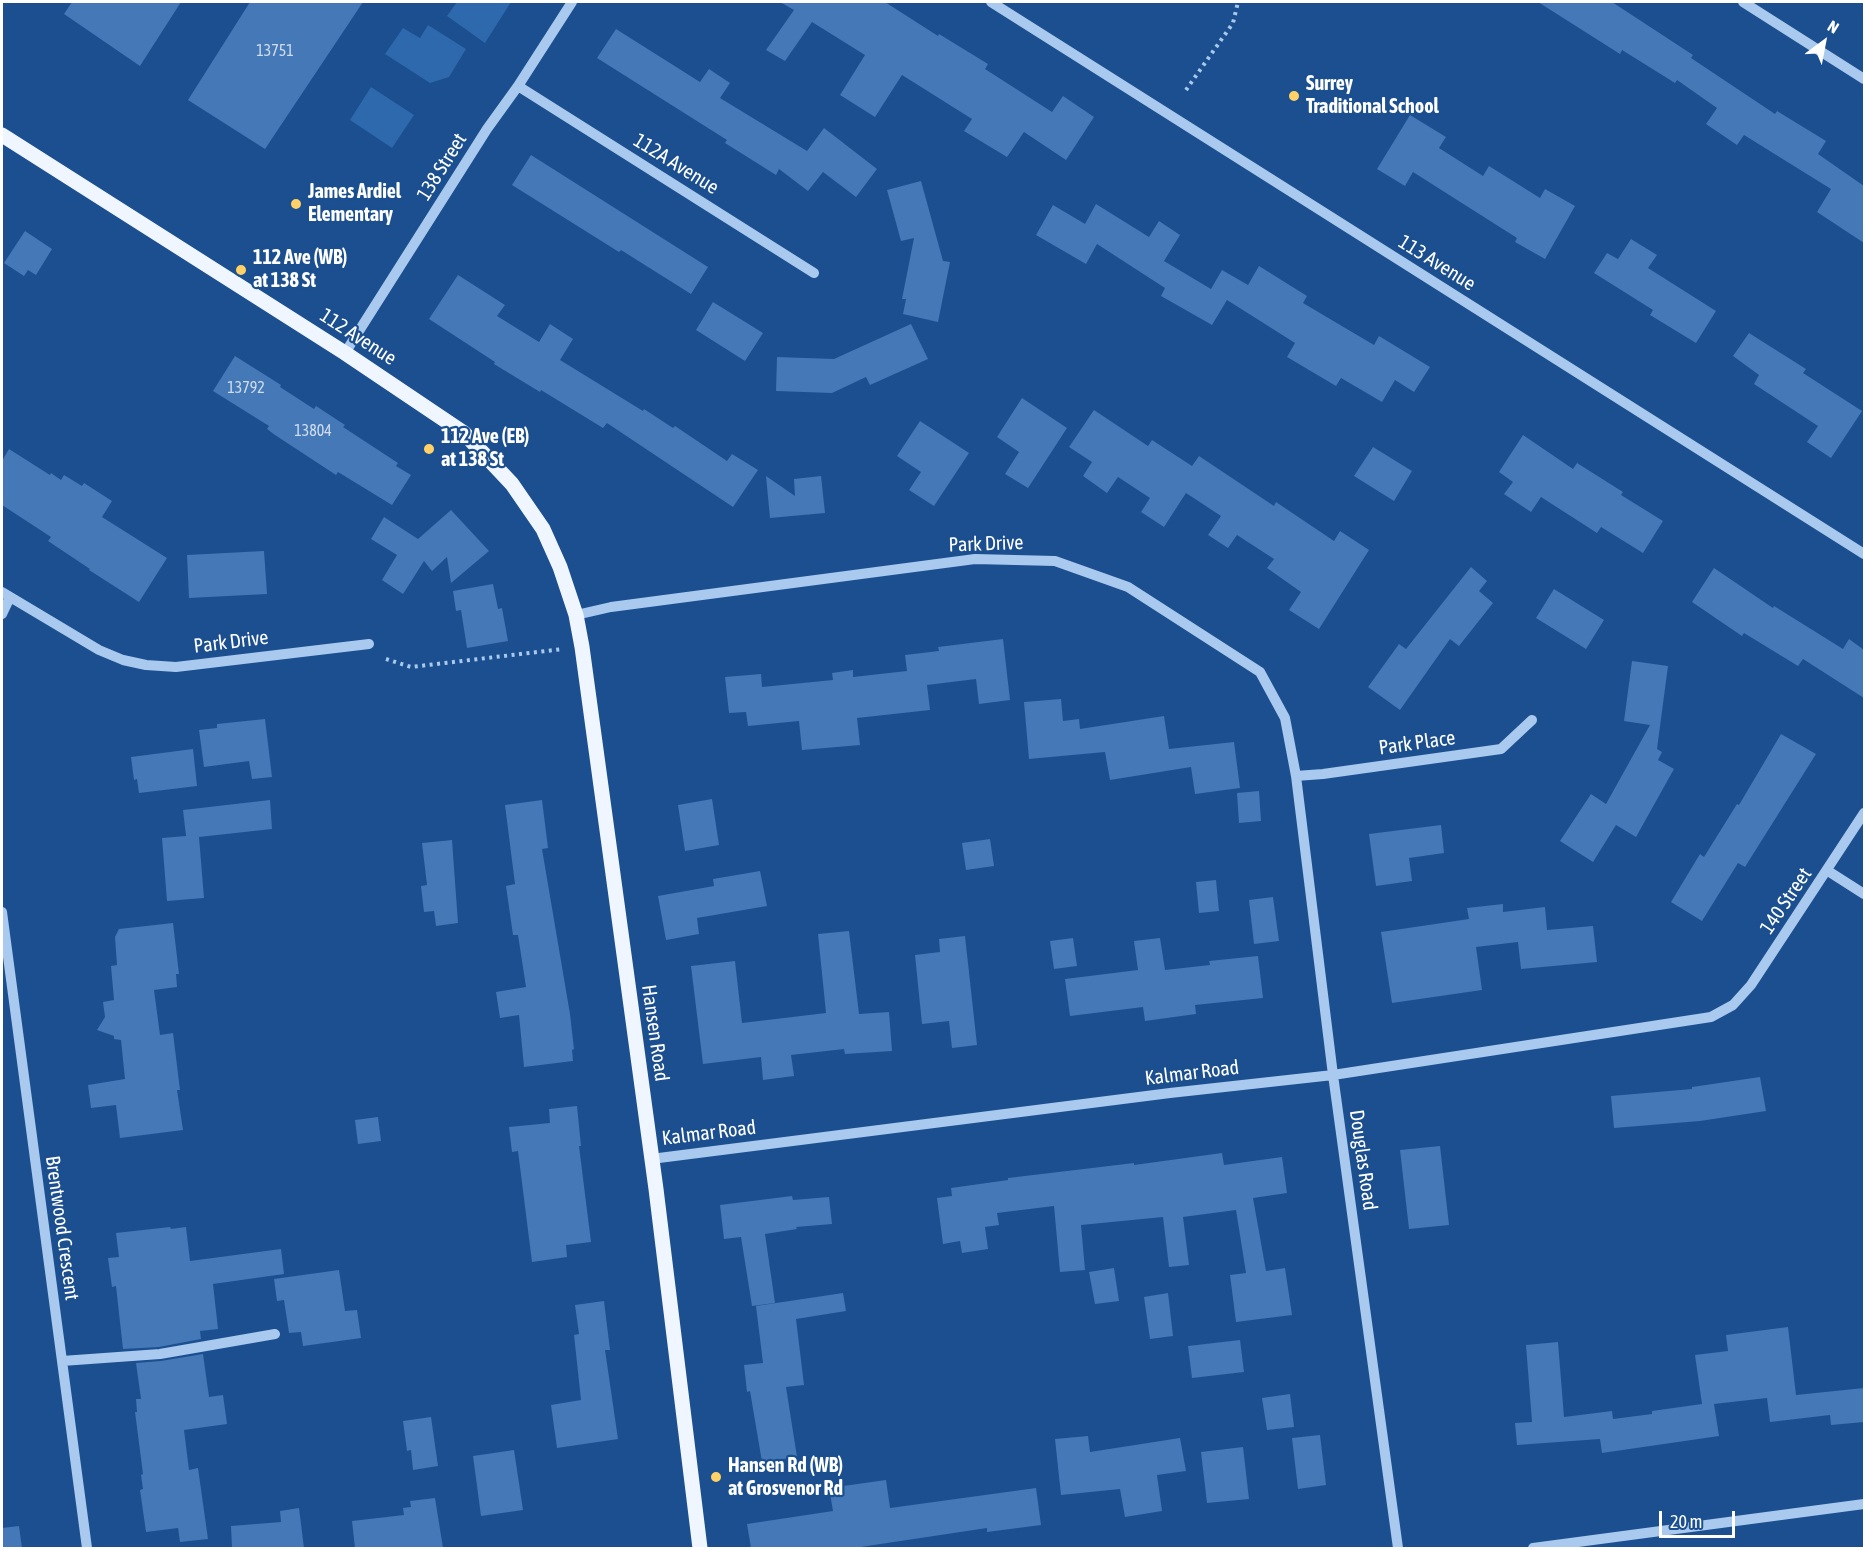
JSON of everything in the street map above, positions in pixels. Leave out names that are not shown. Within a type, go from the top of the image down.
[{"type":"main road","name":"112 Avenue","points":[[2,135],[345,353],[464,432],[512,484],[543,529]]},
{"type":"main road","name":"Hansen Road","points":[[543,529],[560,567],[576,615],[582,647],[651,1159],[699,1548]]},
{"type":"street","name":"138 Street","points":[[345,353],[481,139],[572,2]]},
{"type":"street","name":"113 Avenue","points":[[991,2],[1864,554]]},
{"type":"street","points":[[1743,2],[1864,79]]},
{"type":"street","name":"112A Avenue","points":[[518,86],[814,273]]},
{"type":"street","name":"Park Drive","points":[[576,615],[611,607],[975,559],[1055,561],[1128,586],[1260,672],[1285,718],[1296,776]]},
{"type":"street","points":[[2,614],[6,594]]},
{"type":"street","name":"Park Drive","points":[[6,594],[99,650],[123,660],[146,665],[176,667],[369,644]]},
{"type":"street","name":"Park Place","points":[[1296,776],[1501,749],[1532,720]]},
{"type":"street","name":"Douglas Road","points":[[1296,776],[1333,1075],[1398,1548]]},
{"type":"street","name":"140 Street","points":[[1733,1005],[1751,985],[1864,813]]},
{"type":"street","points":[[1828,871],[1864,894]]},
{"type":"street","name":"Brentwood Crescent","points":[[2,919],[87,1548]]},
{"type":"street","name":"Kalmar Road","points":[[651,1159],[1170,1093],[1333,1075],[1711,1017],[1733,1005]]},
{"type":"street","points":[[62,1361],[160,1354],[275,1334]]},
{"type":"street","points":[[1533,1548],[1864,1504]]},
{"type":"path","points":[[1186,90],[1233,23],[1238,2]]},
{"type":"path","points":[[386,659],[411,667],[582,647]]},
{"type":"shaded area","points":[[457,2],[511,2],[485,43],[447,16]]},
{"type":"shaded area","points":[[428,25],[466,49],[449,77],[430,83],[385,54],[403,28],[420,38]]},
{"type":"shaded area","points":[[371,87],[414,115],[392,148],[350,120]]},
{"type":"building","points":[[72,2],[181,2],[140,66],[64,14]]},
{"type":"building","points":[[250,2],[363,2],[265,149],[188,100]]},
{"type":"building","points":[[780,2],[885,2],[988,64],[985,69],[1052,112],[1063,96],[1094,117],[1066,160],[1024,132],[1007,157],[964,131],[972,119],[902,75],[875,117],[840,95],[865,55],[812,22],[785,61],[766,50],[794,10]]},
{"type":"building","points":[[1538,2],[1612,2],[1693,55],[1691,58],[1775,114],[1777,111],[1826,141],[1818,154],[1864,186],[1864,243],[1817,212],[1831,189],[1744,135],[1737,145],[1706,124],[1717,108],[1677,80],[1675,83],[1622,50],[1620,54]]},
{"type":"building","points":[[616,29],[700,82],[709,69],[730,83],[720,98],[807,151],[824,128],[877,169],[856,197],[823,172],[808,191],[779,169],[776,175],[725,143],[727,140],[597,58]]},
{"type":"building","points":[[1410,115],[1446,137],[1439,148],[1483,176],[1489,166],[1540,198],[1545,189],[1575,206],[1545,259],[1515,242],[1517,238],[1413,172],[1405,186],[1377,169]]},
{"type":"building","points":[[531,155],[708,267],[691,294],[512,185]]},
{"type":"building","points":[[921,181],[943,261],[950,262],[938,322],[903,314],[906,299],[902,299],[914,238],[901,241],[887,190]]},
{"type":"building","points":[[1096,204],[1149,237],[1159,221],[1180,235],[1164,261],[1211,289],[1222,270],[1248,285],[1259,266],[1307,296],[1303,303],[1374,345],[1379,336],[1430,367],[1414,392],[1395,380],[1382,402],[1341,378],[1336,386],[1287,357],[1295,343],[1227,300],[1212,325],[1161,296],[1165,288],[1097,244],[1086,264],[1036,235],[1053,205],[1085,224]]},
{"type":"building","points":[[25,231],[52,249],[36,275],[28,270],[24,276],[4,263]]},
{"type":"building","points":[[1631,239],[1657,255],[1648,268],[1716,311],[1696,343],[1650,315],[1653,310],[1594,273],[1607,253],[1618,259]]},
{"type":"building","points":[[458,275],[505,305],[497,316],[539,342],[550,324],[573,339],[560,360],[643,411],[644,409],[673,428],[675,426],[727,461],[732,454],[758,470],[733,507],[607,423],[603,428],[541,390],[540,392],[494,364],[495,362],[429,319]]},
{"type":"building","points":[[713,302],[763,333],[745,361],[696,330]]},
{"type":"building","points":[[911,324],[928,359],[870,385],[866,377],[832,393],[776,391],[777,357],[834,359]]},
{"type":"building","points":[[1749,333],[1806,369],[1803,373],[1862,411],[1831,458],[1807,442],[1818,426],[1754,384],[1759,375],[1733,356]]},
{"type":"building","points":[[235,356],[314,409],[316,406],[345,425],[343,427],[398,463],[396,466],[411,475],[392,505],[338,472],[336,475],[275,435],[267,429],[269,426],[213,391]]},
{"type":"building","points":[[1022,398],[1067,428],[1028,488],[1005,474],[1019,452],[997,437]]},
{"type":"building","points":[[1094,410],[1148,446],[1152,440],[1192,466],[1199,456],[1274,506],[1276,502],[1334,541],[1340,531],[1369,550],[1319,629],[1289,610],[1301,592],[1267,568],[1274,559],[1237,535],[1228,548],[1208,535],[1221,516],[1186,493],[1164,527],[1141,512],[1150,498],[1118,477],[1107,493],[1083,476],[1092,462],[1069,447]]},
{"type":"building","points":[[920,421],[969,453],[934,506],[909,490],[921,472],[897,456]]},
{"type":"building","points":[[1523,435],[1573,469],[1577,463],[1623,492],[1621,495],[1663,521],[1643,553],[1601,527],[1597,533],[1541,497],[1531,512],[1504,494],[1513,482],[1499,472]]},
{"type":"building","points":[[1373,447],[1412,471],[1394,501],[1354,476]]},
{"type":"building","points":[[9,449],[50,475],[51,473],[61,480],[64,475],[82,486],[84,483],[112,501],[102,517],[167,558],[139,602],[48,541],[51,537],[2,505],[2,461]]},
{"type":"building","points":[[766,476],[795,496],[794,479],[821,476],[825,513],[770,518]]},
{"type":"building","points":[[451,510],[489,551],[451,583],[447,557],[432,571],[424,561],[403,594],[382,580],[397,555],[371,539],[384,517],[418,539]]},
{"type":"building","points":[[264,551],[267,594],[189,598],[187,555]]},
{"type":"building","points":[[1471,567],[1487,581],[1479,591],[1493,603],[1459,646],[1450,639],[1400,710],[1368,687],[1399,644],[1406,649]]},
{"type":"building","points":[[1714,568],[1773,608],[1774,606],[1843,649],[1849,639],[1864,650],[1864,698],[1803,659],[1798,666],[1744,633],[1742,636],[1692,602]]},
{"type":"building","points":[[493,584],[498,609],[502,608],[508,641],[467,648],[461,610],[456,611],[453,591]]},
{"type":"building","points":[[1554,589],[1604,620],[1586,649],[1536,618]]},
{"type":"building","points":[[1003,639],[1010,700],[979,704],[976,679],[927,685],[930,710],[857,718],[860,745],[802,750],[799,721],[748,726],[746,712],[729,713],[725,677],[761,674],[762,687],[833,680],[832,673],[853,670],[853,677],[907,671],[905,655],[939,651],[938,647]]},
{"type":"building","points":[[1632,661],[1668,666],[1657,749],[1662,752],[1658,760],[1674,769],[1636,837],[1616,825],[1593,862],[1560,841],[1591,794],[1606,804],[1650,725],[1624,721]]},
{"type":"building","points":[[1061,699],[1063,721],[1079,719],[1080,729],[1164,716],[1169,749],[1234,742],[1240,788],[1195,794],[1191,767],[1110,780],[1105,752],[1029,759],[1024,702]]},
{"type":"building","points":[[265,719],[272,777],[252,779],[249,761],[204,767],[199,730],[217,728],[217,724]]},
{"type":"building","points":[[1781,734],[1816,754],[1745,867],[1738,863],[1702,921],[1671,902],[1700,854],[1704,857],[1737,804],[1739,805]]},
{"type":"building","points":[[193,749],[197,786],[139,793],[137,779],[134,780],[131,757]]},
{"type":"building","points":[[1259,791],[1261,821],[1239,823],[1237,793]]},
{"type":"building","points":[[712,799],[719,845],[685,851],[678,805]]},
{"type":"building","points":[[270,800],[272,829],[199,837],[204,898],[167,901],[162,838],[186,836],[183,810]]},
{"type":"building","points":[[542,800],[548,848],[542,849],[574,1049],[572,1050],[573,1061],[524,1067],[519,1015],[500,1018],[496,992],[526,987],[518,935],[513,935],[506,886],[515,884],[505,805]]},
{"type":"building","points":[[1441,825],[1444,853],[1409,858],[1412,881],[1376,886],[1369,834]]},
{"type":"building","points":[[990,839],[994,866],[966,870],[962,843]]},
{"type":"building","points":[[452,840],[458,923],[436,926],[434,911],[424,912],[421,886],[427,885],[422,843]]},
{"type":"building","points":[[760,871],[767,906],[697,918],[699,934],[666,940],[658,896],[714,886],[713,879]]},
{"type":"building","points":[[1216,880],[1219,911],[1199,913],[1196,882]]},
{"type":"building","points":[[1273,897],[1279,941],[1254,944],[1249,900]]},
{"type":"building","points":[[1503,904],[1503,912],[1545,907],[1547,930],[1593,926],[1597,962],[1521,969],[1518,942],[1476,947],[1482,990],[1392,1003],[1381,932],[1469,919],[1467,908]]},
{"type":"building","points":[[173,923],[179,974],[176,974],[177,987],[154,990],[160,1035],[173,1033],[180,1090],[177,1090],[183,1130],[120,1138],[116,1105],[91,1108],[88,1085],[125,1079],[121,1040],[97,1030],[105,1017],[103,1002],[114,1000],[111,966],[117,965],[115,937],[119,929]]},
{"type":"building","points":[[849,931],[859,1014],[889,1012],[892,1051],[845,1054],[844,1049],[791,1055],[794,1076],[763,1080],[761,1057],[703,1064],[691,966],[735,961],[742,1023],[826,1013],[818,934]]},
{"type":"building","points":[[965,936],[977,1045],[952,1048],[949,1021],[922,1024],[915,955],[940,952],[939,939]]},
{"type":"building","points":[[1073,938],[1077,966],[1054,969],[1050,941]]},
{"type":"building","points":[[1160,938],[1165,970],[1210,965],[1209,961],[1258,956],[1263,998],[1195,1005],[1196,1014],[1145,1021],[1143,1007],[1070,1016],[1065,979],[1138,970],[1134,941]]},
{"type":"building","points":[[1760,1077],[1766,1111],[1700,1121],[1614,1128],[1611,1096],[1692,1089],[1692,1087]]},
{"type":"building","points":[[577,1106],[581,1146],[579,1146],[591,1242],[566,1245],[567,1257],[532,1262],[518,1151],[512,1152],[509,1127],[550,1123],[549,1109]]},
{"type":"building","points":[[378,1117],[381,1141],[358,1144],[355,1120]]},
{"type":"building","points":[[1440,1146],[1449,1225],[1409,1229],[1400,1150]]},
{"type":"building","points":[[1222,1153],[1224,1165],[1282,1157],[1287,1193],[1253,1198],[1266,1271],[1285,1268],[1292,1315],[1236,1322],[1230,1275],[1246,1273],[1236,1210],[1183,1217],[1189,1265],[1169,1267],[1163,1217],[1081,1225],[1085,1270],[1060,1272],[1054,1206],[997,1213],[999,1225],[985,1227],[988,1249],[962,1253],[960,1241],[943,1244],[937,1198],[952,1196],[951,1188],[1008,1180],[1008,1178]]},
{"type":"building","points":[[792,1196],[793,1200],[829,1197],[832,1224],[796,1227],[797,1229],[765,1234],[775,1303],[752,1306],[741,1237],[724,1239],[720,1205]]},
{"type":"building","points":[[170,1227],[171,1229],[186,1227],[190,1261],[281,1249],[284,1274],[213,1284],[218,1329],[200,1331],[201,1339],[159,1347],[123,1349],[116,1286],[112,1287],[108,1258],[119,1257],[116,1233]]},
{"type":"building","points":[[1114,1268],[1119,1301],[1095,1304],[1089,1272]]},
{"type":"building","points":[[339,1270],[345,1311],[357,1310],[361,1338],[303,1346],[301,1332],[289,1333],[284,1300],[277,1301],[274,1279]]},
{"type":"building","points":[[843,1293],[846,1311],[796,1319],[804,1385],[786,1387],[797,1457],[762,1462],[750,1391],[747,1392],[744,1365],[763,1363],[756,1306]]},
{"type":"building","points":[[1168,1293],[1173,1336],[1150,1339],[1144,1297]]},
{"type":"building","points":[[604,1301],[610,1350],[605,1350],[618,1439],[557,1448],[551,1405],[581,1400],[574,1335],[579,1334],[575,1305]]},
{"type":"building","points":[[1788,1327],[1796,1395],[1864,1388],[1864,1422],[1831,1425],[1830,1415],[1770,1422],[1767,1398],[1714,1404],[1719,1436],[1602,1453],[1600,1439],[1517,1445],[1515,1423],[1532,1422],[1526,1345],[1558,1342],[1564,1417],[1612,1411],[1613,1419],[1702,1404],[1695,1355],[1728,1351],[1726,1335]]},
{"type":"building","points":[[1240,1340],[1244,1372],[1192,1378],[1188,1346]]},
{"type":"building","points":[[203,1354],[209,1397],[223,1395],[227,1424],[184,1430],[189,1470],[198,1468],[208,1539],[180,1542],[178,1528],[146,1532],[140,1490],[143,1489],[141,1475],[143,1474],[135,1412],[137,1412],[136,1399],[141,1399],[136,1363]]},
{"type":"building","points":[[1290,1394],[1294,1427],[1267,1430],[1262,1398]]},
{"type":"building","points":[[431,1417],[438,1466],[413,1470],[411,1450],[407,1451],[403,1421]]},
{"type":"building","points":[[1320,1435],[1326,1485],[1298,1489],[1292,1438]]},
{"type":"building","points":[[1088,1436],[1090,1452],[1180,1438],[1186,1471],[1157,1475],[1162,1511],[1125,1517],[1120,1489],[1061,1495],[1055,1439]]},
{"type":"building","points":[[1243,1447],[1249,1499],[1207,1503],[1201,1452]]},
{"type":"building","points":[[514,1450],[523,1510],[481,1516],[473,1456]]},
{"type":"building","points":[[886,1480],[890,1508],[1036,1488],[1041,1525],[987,1532],[987,1528],[854,1548],[751,1548],[747,1524],[833,1511],[829,1488]]},
{"type":"building","points":[[435,1498],[443,1548],[355,1548],[352,1521],[404,1515],[403,1508],[411,1507],[410,1501]]},
{"type":"building","points":[[299,1508],[304,1548],[232,1548],[231,1526],[281,1522],[280,1511]]},
{"type":"building","points":[[19,1526],[22,1548],[2,1548],[2,1528]]},
{"type":"place","name":"Surrey Traditional School","points":[[1294,96]]},
{"type":"place","name":"James Ardiel Elementary","points":[[296,204]]},
{"type":"place","name":"112 Ave (WB) at 138 St","points":[[241,270]]},
{"type":"place","name":"112 Ave (EB) at 138 St","points":[[429,449]]},
{"type":"place","name":"Hansen Rd (WB) at Grosvenor Rd","points":[[716,1477]]}]
